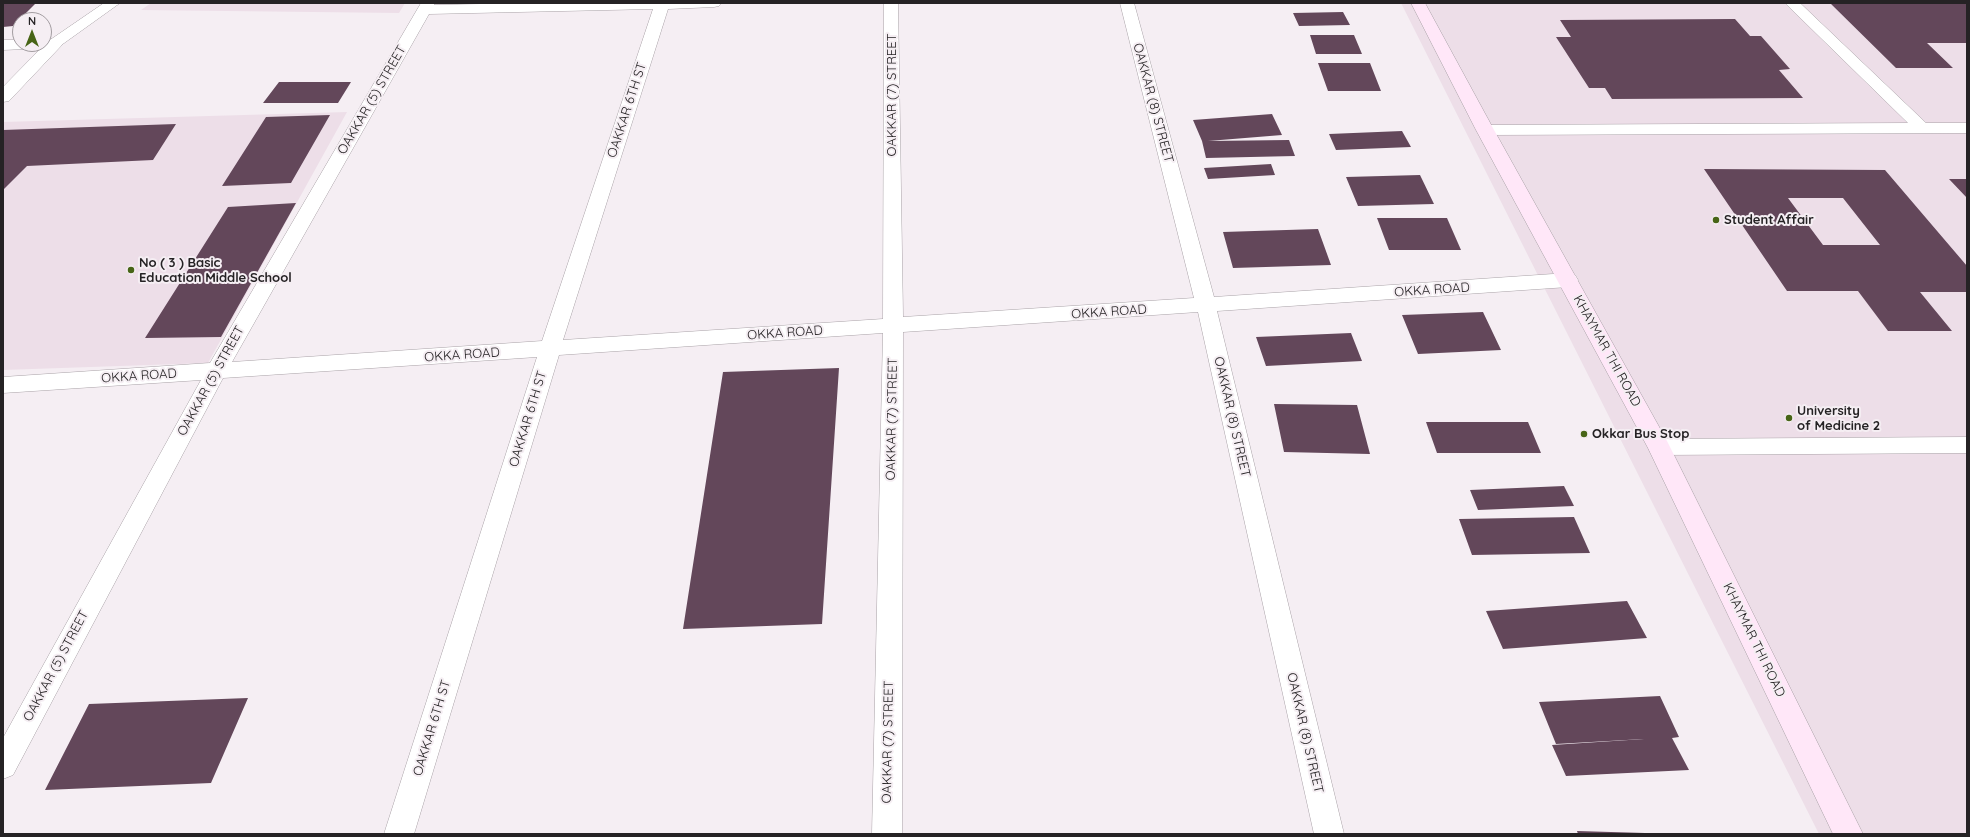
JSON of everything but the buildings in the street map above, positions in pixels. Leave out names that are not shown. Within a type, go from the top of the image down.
[{"type":"main road","name":"KHAYMAR THI ROAD","points":[[1418,3],[1485,130],[1659,447],[1848,834]]},
{"type":"street","points":[[426,6],[662,5],[714,3]]},
{"type":"street","name":"OAKKAR (7) STREET","points":[[887,834],[893,326],[891,3]]},
{"type":"street","name":"OAKKAR (8) STREET","points":[[1127,3],[1206,305],[1329,834]]},
{"type":"street","name":"OAKKAR 6TH ST","points":[[398,834],[550,349],[662,5]]},
{"type":"street","name":"OAKKAR (5) STREET","points":[[3,765],[216,371],[426,6]]},
{"type":"street","points":[[3,97],[41,52]]},
{"type":"street","name":"OKKA ROAD","points":[[3,385],[1568,280]]},
{"type":"lane","points":[[52,41],[113,3]]},
{"type":"lane","points":[[1792,3],[1923,129]]},
{"type":"lane","points":[[1485,130],[1967,128]]},
{"type":"lane","points":[[1659,447],[1967,445]]},
{"type":"shaded area","points":[[151,3],[405,3],[399,13],[141,10]]},
{"type":"shaded area","name":"University of Medicine 2","points":[[1401,3],[1967,3],[1967,834],[1819,834]]},
{"type":"shaded area","name":"No ( 3 ) Basic Education Middle School","points":[[347,112],[208,363],[3,370],[3,122]]},
{"type":"place","name":"Student Affair","points":[[1716,220]]},
{"type":"place","name":"No ( 3 ) Basic Education Middle School","points":[[131,270]]},
{"type":"place","name":"University of Medicine 2","points":[[1789,418]]},
{"type":"place","name":"Okkar Bus Stop","points":[[1584,434]]}]
